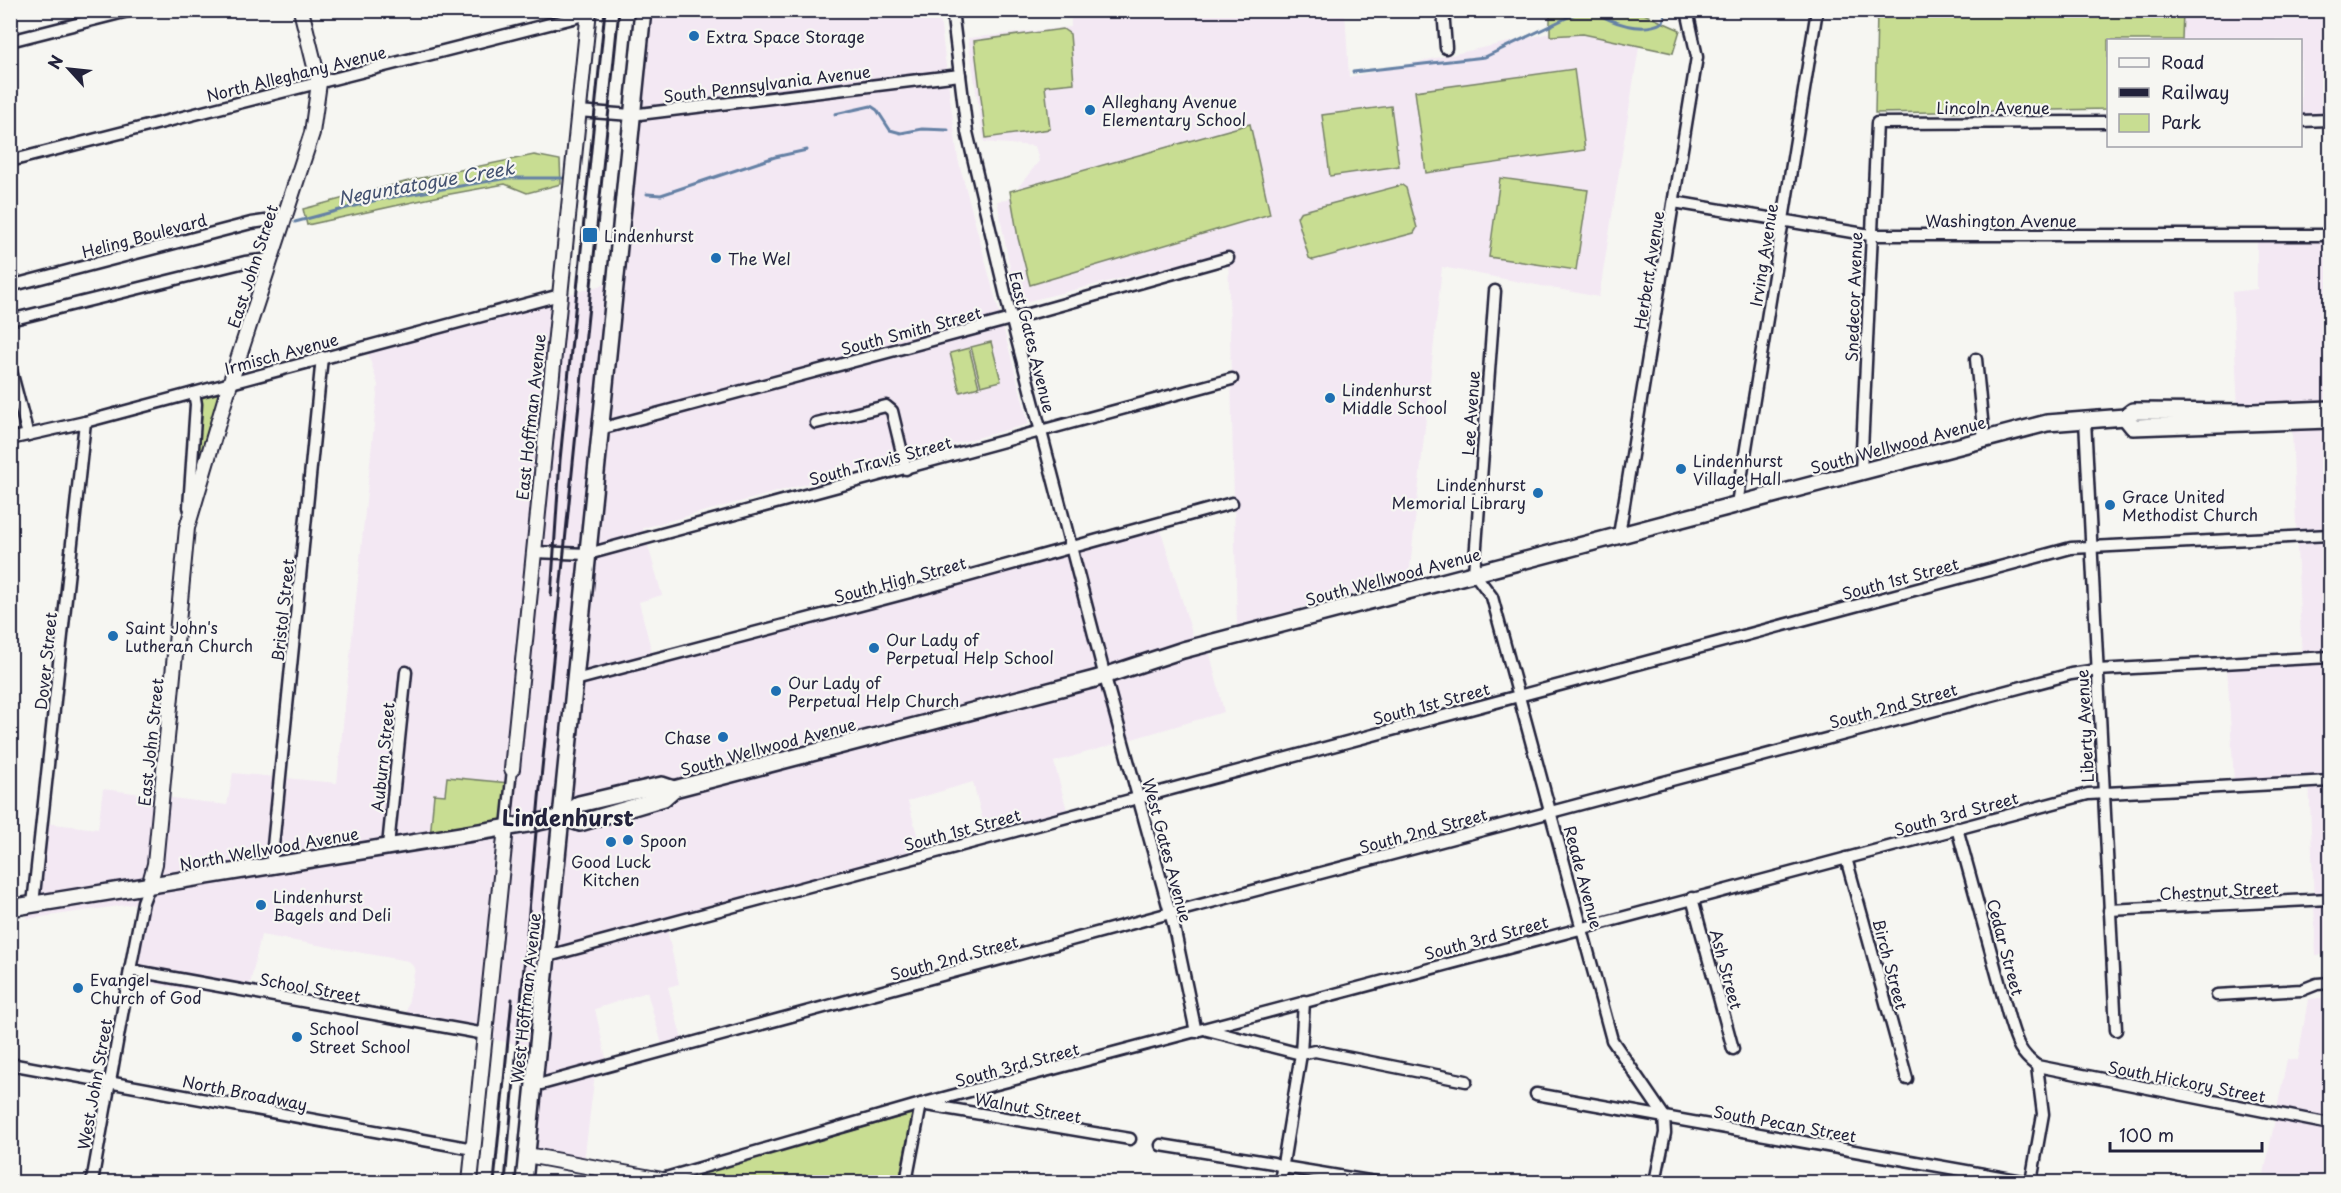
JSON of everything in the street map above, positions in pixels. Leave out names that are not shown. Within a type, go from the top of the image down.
[{"type":"main road","points":[[562,817],[643,10]]},
{"type":"main road","name":"South Wellwood Avenue","points":[[534,823],[562,817],[579,804],[662,785],[674,789],[1105,677],[1183,650],[2047,423],[2125,417],[2133,411],[2253,412],[2331,409]]},
{"type":"main road","name":"South Wellwood Avenue","points":[[2125,417],[2133,427],[2331,420]]},
{"type":"main road","name":"West Hoffman Avenue","points":[[524,1182],[562,817]]},
{"type":"main road","name":"North Wellwood Avenue","points":[[10,908],[534,823]]},
{"type":"street","points":[[10,41],[132,10]]},
{"type":"street","name":"East John Street","points":[[187,528],[312,134],[319,83],[301,10]]},
{"type":"street","name":"East Gates Avenue","points":[[952,10],[967,132],[1011,319],[1105,677]]},
{"type":"street","points":[[1443,10],[1446,48]]},
{"type":"street","name":"Herbert Avenue","points":[[1619,535],[1697,57],[1687,10]]},
{"type":"street","name":"Irving Avenue","points":[[1737,504],[1817,10]]},
{"type":"street","name":"North Alleghany Avenue","points":[[10,161],[589,12]]},
{"type":"street","name":"East Hoffman Avenue","points":[[506,826],[589,12]]},
{"type":"street","name":"South Pennsylvania Avenue","points":[[578,111],[631,115],[960,75]]},
{"type":"street","points":[[2302,121],[2331,120]]},
{"type":"street","name":"Lincoln Avenue","points":[[1877,123],[2107,122]]},
{"type":"street","name":"Snedecor Avenue","points":[[1862,472],[1870,235],[1877,123]]},
{"type":"street","name":"Washington Avenue","points":[[1674,202],[1870,235],[2331,235]]},
{"type":"street","name":"Heling Boulevard","points":[[10,286],[251,223],[285,218]]},
{"type":"street","name":"South Smith Street","points":[[600,429],[1011,319],[1228,258]]},
{"type":"street","points":[[10,320],[245,262],[272,259]]},
{"type":"street","name":"Lee Avenue","points":[[1474,573],[1495,291]]},
{"type":"street","name":"Irmisch Avenue","points":[[10,439],[85,422],[560,295]]},
{"type":"street","name":"Bristol Street","points":[[271,866],[322,357]]},
{"type":"street","points":[[1976,359],[1984,439]]},
{"type":"street","points":[[10,367],[28,435]]},
{"type":"street","name":"South Travis Street","points":[[534,552],[588,554],[1232,379]]},
{"type":"street","name":"East John Street","points":[[149,886],[155,864],[187,528],[196,404],[194,393]]},
{"type":"street","points":[[816,423],[883,406],[890,408],[906,469]]},
{"type":"street","name":"Liberty Avenue","points":[[2085,420],[2116,1030]]},
{"type":"street","name":"Dover Street","points":[[33,904],[85,422]]},
{"type":"street","name":"South High Street","points":[[575,680],[1232,503]]},
{"type":"street","name":"South 1st Street","points":[[548,956],[2071,548],[2331,535]]},
{"type":"street","name":"Reade Avenue","points":[[1474,573],[1492,597],[1612,1040],[1664,1116]]},
{"type":"street","name":"South 2nd Street","points":[[534,1086],[1170,913],[2071,674],[2097,670],[2331,657]]},
{"type":"street","name":"Auburn Street","points":[[388,846],[406,672]]},
{"type":"street","name":"West Gates Avenue","points":[[1105,677],[1201,1031]]},
{"type":"street","name":"South 3rd Street","points":[[659,1180],[921,1104],[1201,1031],[1304,1001],[1957,828],[2103,792],[2331,782]]},
{"type":"street","points":[[470,1182],[506,826]]},
{"type":"street","name":"Cedar Street","points":[[1957,828],[2016,1042],[2024,1056],[2037,1066]]},
{"type":"street","name":"Birch Street","points":[[1846,858],[1906,1079]]},
{"type":"street","name":"West John Street","points":[[92,1182],[143,902],[149,886]]},
{"type":"street","name":"Ash Street","points":[[1692,898],[1733,1049]]},
{"type":"street","name":"Chestnut Street","points":[[2109,910],[2331,899]]},
{"type":"street","name":"School Street","points":[[130,970],[485,1034]]},
{"type":"street","points":[[2217,995],[2302,990],[2317,984],[2331,983]]},
{"type":"street","points":[[1280,1182],[1301,1054],[1304,1001]]},
{"type":"street","points":[[1201,1031],[1301,1054],[1315,1051],[1466,1081]]},
{"type":"street","name":"North Broadway","points":[[10,1064],[473,1149]]},
{"type":"street","points":[[2029,1182],[2043,1114],[2037,1066]]},
{"type":"street","name":"South Hickory Street","points":[[2037,1066],[2331,1124]]},
{"type":"street","name":"South Pecan Street","points":[[1536,1094],[2029,1182]]},
{"type":"street","points":[[906,1182],[921,1104]]},
{"type":"street","name":"Walnut Street","points":[[921,1104],[1130,1139]]},
{"type":"street","points":[[1655,1182],[1665,1133],[1664,1116]]},
{"type":"street","points":[[1161,1145],[1375,1182]]},
{"type":"street","points":[[527,1155],[673,1182]]},
{"type":"shaded area","points":[[651,11],[939,11],[958,159],[1029,424],[643,528],[662,595],[639,602],[653,657],[1158,521],[1195,643],[1207,641],[1224,712],[1054,762],[1068,814],[987,837],[973,782],[908,801],[922,853],[665,921],[679,984],[668,987],[683,1043],[663,1048],[647,992],[595,1009],[607,1063],[596,1065],[584,1162],[530,1152],[542,1048],[404,1025],[415,968],[408,961],[261,935],[247,998],[132,981],[147,902],[27,919],[44,823],[98,829],[103,789],[227,805],[233,773],[337,783],[378,385],[367,350],[624,279]]},
{"type":"shaded area","name":"Lindenhurst Middle School","points":[[1071,11],[1345,11],[1349,77],[1573,28],[1640,41],[1599,297],[1442,267],[1409,578],[1237,626],[1228,252],[1017,304],[997,201],[1008,200],[1039,161],[1035,146],[984,142],[968,38],[1071,27]]},
{"type":"shaded area","points":[[2183,11],[2330,11],[2330,117],[2302,117],[2302,39],[2182,39]]},
{"type":"shaded area","points":[[2330,237],[2330,954],[2316,955],[2309,778],[2234,782],[2227,666],[2302,662],[2291,408],[2238,408],[2232,292],[2257,289],[2257,238]]},
{"type":"shaded area","points":[[2330,997],[2330,1182],[2312,1182],[2264,1174],[2287,1059],[2298,1060],[2308,999]]},
{"type":"green space","points":[[1618,10],[1621,14],[1644,14],[1680,30],[1673,53],[1583,34],[1550,36],[1550,11]]},
{"type":"green space","points":[[1877,11],[2183,11],[2182,39],[2107,39],[2107,109],[1875,113]]},
{"type":"green space","points":[[1063,29],[1070,34],[1074,83],[1045,86],[1050,129],[986,138],[974,41]]},
{"type":"green space","points":[[1574,69],[1585,150],[1426,173],[1415,91]]},
{"type":"green space","points":[[1391,106],[1399,166],[1330,176],[1322,115]]},
{"type":"green space","points":[[1250,124],[1270,214],[1030,285],[1018,238],[1010,191]]},
{"type":"green space","points":[[534,155],[560,160],[561,184],[527,193],[505,184],[307,225],[303,209],[416,179]]},
{"type":"green space","points":[[1500,178],[1588,190],[1576,270],[1489,257]]},
{"type":"green space","points":[[1402,185],[1406,188],[1417,228],[1414,233],[1313,260],[1309,258],[1297,217],[1300,212]]},
{"type":"green space","points":[[991,342],[1001,381],[981,386],[971,347]]},
{"type":"green space","points":[[969,348],[979,387],[960,392],[950,353]]},
{"type":"green space","points":[[223,392],[198,473],[194,472],[201,397]]},
{"type":"green space","points":[[447,777],[509,783],[505,825],[430,838],[434,794],[445,795]]},
{"type":"green space","points":[[912,1114],[899,1182],[699,1182],[677,1179]]},
{"type":"waterway","name":"Neguntatogue Creek","points":[[1353,72],[1485,57],[1583,10]]},
{"type":"waterway","name":"Neguntatogue Creek","points":[[1592,10],[1617,23],[1636,27],[1646,27],[1663,22],[1666,10]]},
{"type":"waterway","name":"Neguntatogue Creek","points":[[835,114],[871,106],[877,110],[890,130],[901,133],[922,129],[948,130]]},
{"type":"waterway","name":"Neguntatogue Creek","points":[[647,194],[661,195],[775,157],[807,150]]},
{"type":"waterway","name":"Neguntatogue Creek","points":[[295,222],[377,200],[508,178],[562,178]]},
{"type":"railway","points":[[551,596],[560,460],[605,10]]},
{"type":"railway","points":[[505,1182],[539,798],[619,10]]},
{"type":"railway","points":[[494,1182],[512,999]]},
{"type":"place","name":"Extra Space Storage","points":[[694,36]]},
{"type":"place","name":"Alleghany Avenue Elementary School","points":[[1090,110]]},
{"type":"place","name":"Lindenhurst","points":[[590,235]]},
{"type":"place","name":"The Wel","points":[[716,258]]},
{"type":"place","name":"Lindenhurst Middle School","points":[[1330,398]]},
{"type":"place","name":"Lindenhurst Village Hall","points":[[1681,469]]},
{"type":"place","name":"Lindenhurst Memorial Library","points":[[1538,493]]},
{"type":"place","name":"Grace United Methodist Church","points":[[2110,505]]},
{"type":"place","name":"Saint John's Lutheran Church","points":[[113,636]]},
{"type":"place","name":"Our Lady of Perpetual Help School","points":[[874,648]]},
{"type":"place","name":"Our Lady of Perpetual Help Church","points":[[776,691]]},
{"type":"place","name":"Chase","points":[[723,737]]},
{"type":"place","name":"Spoon","points":[[628,840]]},
{"type":"place","name":"Good Luck Kitchen","points":[[611,842]]},
{"type":"place","name":"Lindenhurst Bagels and Deli","points":[[261,905]]},
{"type":"place","name":"Evangel Church of God","points":[[78,988]]},
{"type":"place","name":"School Street School","points":[[297,1037]]},
{"type":"district","name":"Lindenhurst","points":[[568,816]]}]
